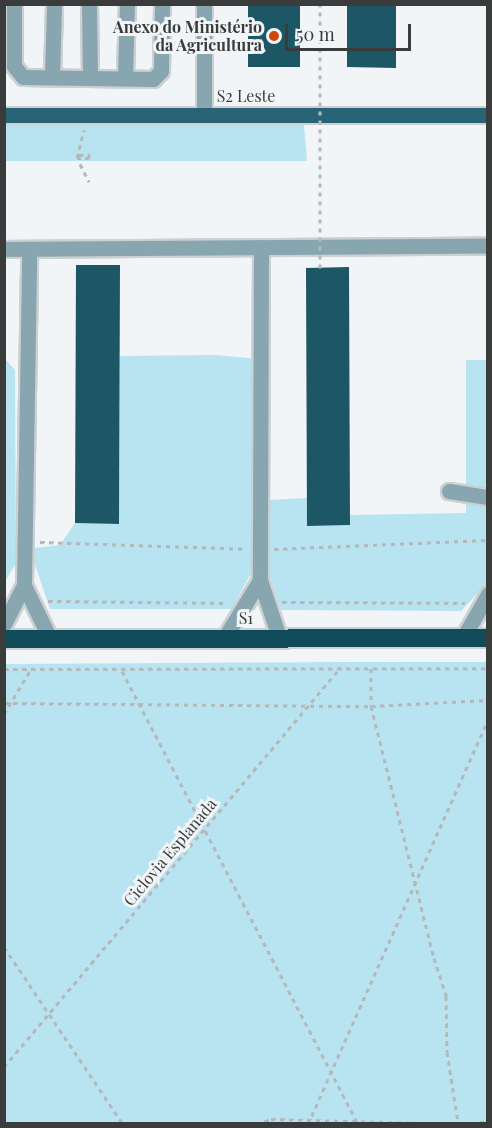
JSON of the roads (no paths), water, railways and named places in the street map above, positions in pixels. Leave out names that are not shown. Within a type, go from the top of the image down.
[{"type":"highway","name":"S1","points":[[4,639],[488,638]]},
{"type":"main road","name":"S2 Leste","points":[[4,115],[488,115]]},
{"type":"street","points":[[14,4],[16,72],[23,77],[153,79],[161,71],[162,4]]},
{"type":"street","points":[[52,77],[54,4]]},
{"type":"street","points":[[89,4],[90,77]]},
{"type":"street","points":[[125,78],[127,4]]},
{"type":"street","points":[[204,4],[204,114]]},
{"type":"street","points":[[4,249],[488,246]]},
{"type":"street","points":[[261,247],[260,580],[279,637]]},
{"type":"street","points":[[4,624],[24,585],[29,249]]},
{"type":"street","points":[[449,491],[488,497]]},
{"type":"street","points":[[225,637],[260,580]]},
{"type":"street","points":[[24,585],[50,639]]},
{"type":"street","points":[[463,639],[488,594]]},
{"type":"place","name":"Anexo do Ministério da Agricultura","points":[[274,36]]}]
